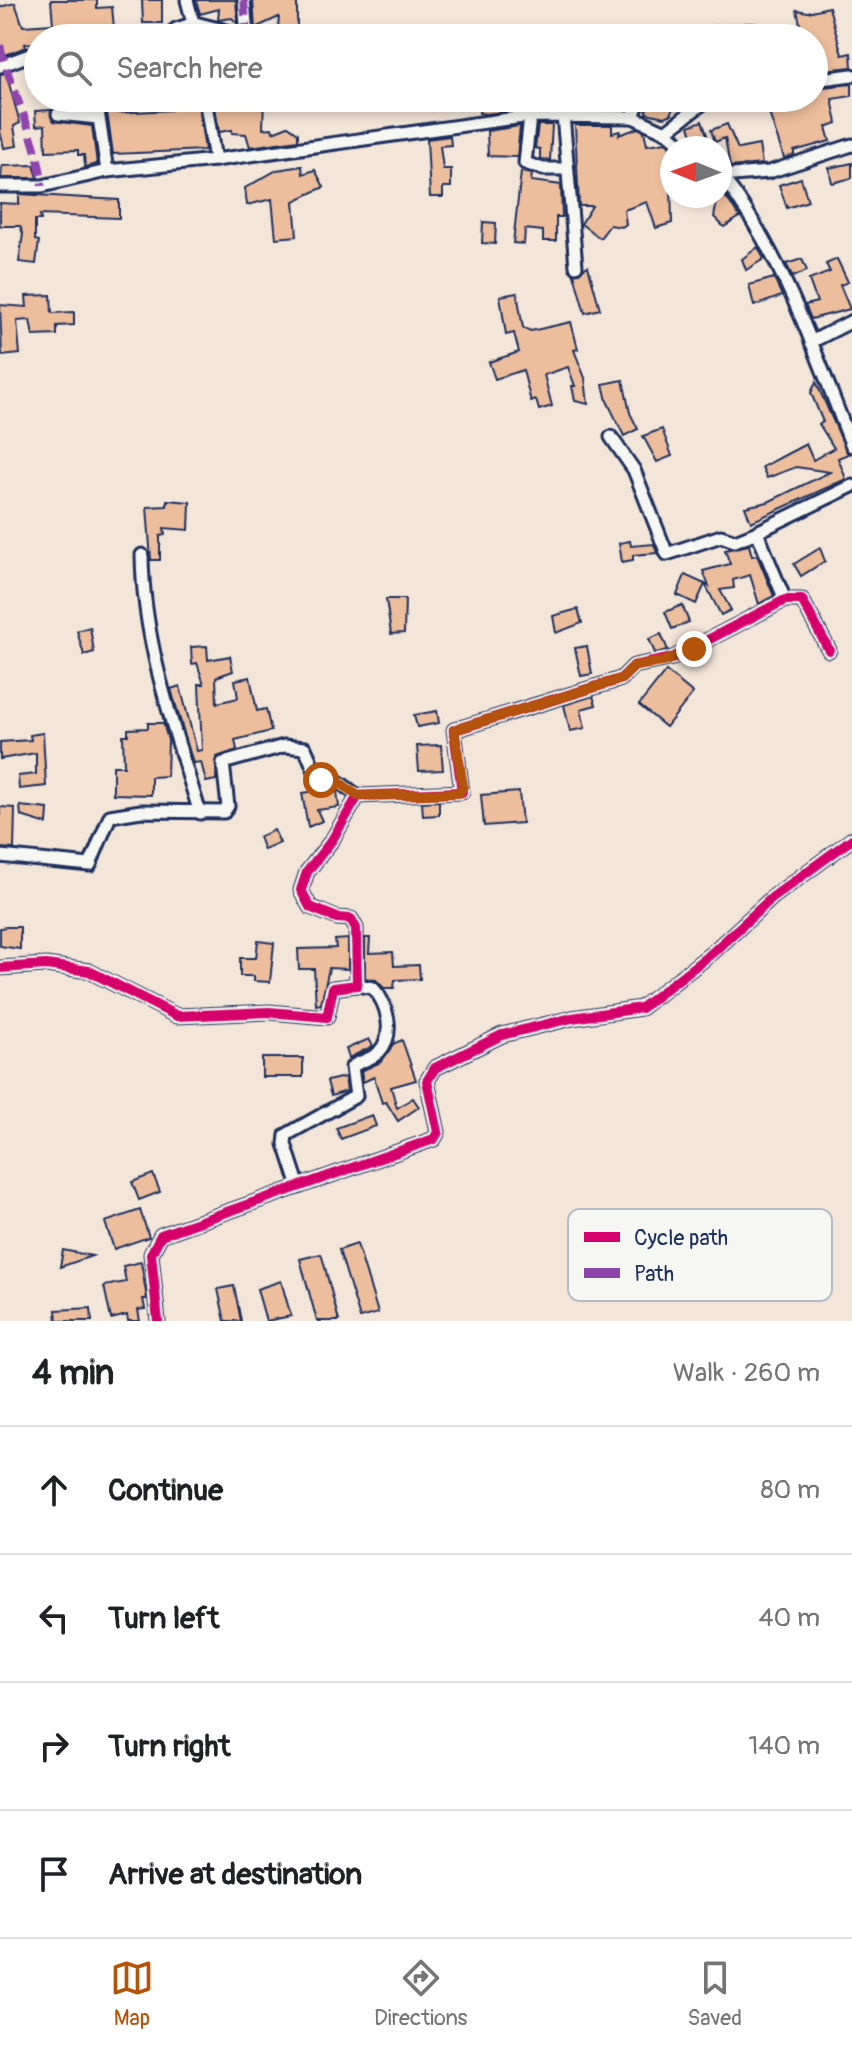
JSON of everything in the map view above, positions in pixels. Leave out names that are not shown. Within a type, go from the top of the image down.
[{"type":"street","points":[[187,0],[195,23]]},
{"type":"street","points":[[244,0],[246,24]]},
{"type":"street","points":[[192,24],[199,24]]},
{"type":"street","points":[[0,66],[24,57]]},
{"type":"street","points":[[828,78],[852,75]]},
{"type":"street","points":[[97,112],[107,171]]},
{"type":"street","points":[[207,112],[215,160]]},
{"type":"street","points":[[633,117],[635,112]]},
{"type":"street","points":[[665,132],[691,112]]},
{"type":"street","points":[[58,114],[98,118]]},
{"type":"street","points":[[563,115],[576,266]]},
{"type":"street","points":[[530,116],[525,163],[543,169],[566,169]]},
{"type":"street","points":[[0,186],[42,186],[107,171],[215,160],[530,116],[633,117],[670,136]]},
{"type":"street","points":[[732,176],[769,172],[852,145]]},
{"type":"street","points":[[732,189],[744,204],[766,244],[811,342],[852,446]]},
{"type":"street","points":[[811,342],[852,321]]},
{"type":"street","points":[[611,437],[636,474],[667,554],[721,536],[735,541],[852,486]]},
{"type":"street","points":[[757,532],[785,600]]},
{"type":"street","points":[[142,555],[143,587],[154,660],[200,813]]},
{"type":"street","points":[[0,856],[88,866],[92,863],[110,816],[141,811],[200,813],[228,809],[223,763],[290,746],[310,752],[318,778],[339,782],[358,796],[462,792],[454,730],[621,679],[634,666],[663,662],[694,649],[785,600],[802,600],[829,650]]},
{"type":"street","points":[[357,985],[355,923],[351,919],[317,911],[304,900],[301,890],[307,872],[332,840],[358,796]]},
{"type":"street","points":[[158,1321],[151,1254],[161,1235],[434,1139],[438,1132],[427,1081],[435,1068],[502,1035],[572,1018],[641,1008],[712,953],[773,897],[852,839]]},
{"type":"street","points":[[0,968],[46,965],[89,971],[177,1016],[269,1012],[327,1017],[333,988],[357,985],[373,988],[383,1001],[388,1018],[385,1040],[377,1055],[352,1067],[356,1096],[286,1135],[285,1144],[299,1187]]},
{"type":"building","points":[[51,0],[97,0],[97,8],[112,7],[114,24],[53,24]]},
{"type":"building","points":[[142,0],[162,0],[162,23],[143,23]]},
{"type":"building","points":[[196,0],[236,0],[238,24],[232,18],[218,20],[219,9],[200,14]]},
{"type":"building","points":[[253,0],[297,0],[297,24],[278,24],[279,17],[264,24],[255,24]]},
{"type":"building","points":[[15,3],[23,26],[24,48],[0,57],[0,7]]},
{"type":"building","points":[[829,7],[842,55],[851,53],[852,67],[828,70],[828,24],[800,24],[797,10],[808,12]]},
{"type":"building","points":[[6,73],[20,123],[14,126],[17,146],[4,148],[0,131],[0,74]]},
{"type":"building","points":[[852,84],[852,96],[832,99],[837,123],[826,127],[830,141],[794,151],[794,155],[784,158],[769,112],[828,112],[828,87]]},
{"type":"building","points":[[35,112],[52,112],[54,121],[92,126],[97,164],[85,167],[84,155],[78,155],[78,150],[46,151],[45,125],[36,126]]},
{"type":"building","points":[[107,112],[199,112],[205,150],[113,154]]},
{"type":"building","points":[[216,112],[264,112],[263,129],[272,128],[273,132],[288,126],[298,133],[298,140],[250,147],[246,134],[232,133],[232,130],[219,132]]},
{"type":"building","points":[[672,112],[672,114],[665,117],[646,113]]},
{"type":"building","points":[[702,121],[707,135],[693,136],[689,126]]},
{"type":"building","points":[[727,124],[738,149],[759,145],[762,164],[732,167],[732,136],[713,136],[711,130]]},
{"type":"building","points":[[538,125],[552,125],[550,160],[540,159],[540,149],[535,148]]},
{"type":"building","points":[[575,125],[612,125],[612,133],[620,131],[619,135],[638,128],[644,131],[647,145],[660,143],[660,208],[672,208],[672,223],[656,228],[647,202],[624,210],[626,224],[622,227],[610,225],[600,238],[581,224],[592,206],[579,206]]},
{"type":"building","points":[[520,126],[517,157],[488,156],[487,131]]},
{"type":"building","points":[[450,136],[451,145],[440,146],[443,169],[451,169],[451,187],[443,187],[443,197],[430,197],[427,139]]},
{"type":"building","points":[[852,163],[852,178],[832,183],[829,168]]},
{"type":"building","points":[[34,165],[38,178],[1,178],[2,166]]},
{"type":"building","points":[[302,166],[303,174],[315,170],[324,187],[294,201],[297,236],[276,238],[272,199],[247,205],[245,188],[277,170]]},
{"type":"building","points":[[521,172],[532,174],[531,181],[561,185],[562,217],[556,217],[556,241],[543,241],[543,231],[525,229],[524,244],[513,243]]},
{"type":"building","points":[[801,178],[808,201],[787,208],[779,185]]},
{"type":"building","points":[[19,194],[119,200],[119,218],[40,215],[41,220],[35,220],[35,240],[39,241],[36,264],[19,262],[23,234],[20,226],[0,226],[0,203],[19,204]]},
{"type":"building","points":[[732,206],[740,217],[724,227],[714,217],[716,208]]},
{"type":"building","points":[[483,222],[496,223],[495,244],[482,243]]},
{"type":"building","points":[[758,247],[764,259],[746,270],[742,259]]},
{"type":"building","points":[[802,259],[807,271],[793,277],[786,264]]},
{"type":"building","points":[[837,259],[848,282],[840,285],[850,309],[811,319],[805,305],[817,302],[809,280],[830,272],[826,264]]},
{"type":"building","points":[[588,266],[600,309],[585,313],[574,274]]},
{"type":"building","points":[[774,278],[782,296],[754,306],[749,285]]},
{"type":"building","points":[[517,293],[523,328],[531,331],[571,322],[578,349],[574,350],[585,378],[588,404],[575,401],[572,386],[575,386],[568,367],[544,375],[552,406],[539,410],[536,400],[531,402],[523,370],[495,379],[489,362],[519,352],[514,333],[506,335],[500,296]]},
{"type":"building","points":[[51,295],[52,313],[74,312],[74,325],[57,326],[57,335],[33,336],[30,320],[17,321],[20,354],[2,356],[0,305],[27,307],[26,296]]},
{"type":"building","points":[[623,380],[630,413],[638,429],[624,436],[607,401],[603,384]]},
{"type":"building","points":[[816,382],[848,454],[838,458],[846,479],[751,522],[745,507],[768,502],[830,472],[796,467],[767,478],[762,467],[806,444],[813,460],[834,448],[819,424],[823,422],[811,393]]},
{"type":"building","points":[[662,429],[672,456],[657,462],[643,436]]},
{"type":"building","points":[[167,500],[190,502],[189,530],[164,528],[165,535],[160,536],[160,560],[151,560],[147,507],[167,506]]},
{"type":"building","points":[[630,541],[631,546],[654,544],[657,553],[633,555],[633,560],[622,562],[619,543]]},
{"type":"building","points":[[749,545],[752,556],[757,555],[774,596],[759,604],[750,575],[733,580],[734,588],[720,590],[731,610],[721,615],[705,584],[709,586],[703,571],[730,564],[725,550]]},
{"type":"building","points":[[820,548],[825,561],[801,576],[794,564]]},
{"type":"building","points":[[685,575],[705,584],[696,604],[677,595]]},
{"type":"building","points":[[386,599],[405,599],[404,633],[391,634]]},
{"type":"building","points":[[682,605],[689,622],[672,629],[665,612]]},
{"type":"building","points":[[578,609],[582,623],[556,633],[553,616]]},
{"type":"building","points":[[90,627],[94,652],[84,655],[77,631]]},
{"type":"building","points":[[661,634],[668,650],[655,653],[649,639]]},
{"type":"building","points":[[207,646],[208,660],[230,656],[233,671],[216,677],[217,703],[238,698],[235,680],[250,677],[257,711],[266,709],[271,731],[235,740],[237,750],[217,757],[216,780],[206,782],[201,762],[193,763],[171,689],[180,686],[197,751],[202,750],[199,684],[204,684],[197,663],[192,664],[191,647]]},
{"type":"building","points":[[587,646],[592,674],[581,676],[575,648]]},
{"type":"building","points":[[666,671],[693,693],[666,727],[639,705]]},
{"type":"building","points":[[593,696],[596,705],[581,709],[585,728],[570,731],[564,705]]},
{"type":"building","points":[[437,711],[439,723],[417,727],[414,715]]},
{"type":"building","points":[[148,723],[163,723],[168,740],[167,776],[151,777],[151,795],[113,794],[113,766],[124,766],[123,735],[128,735],[128,729],[148,728]]},
{"type":"building","points":[[43,733],[46,786],[19,789],[18,776],[36,774],[36,753],[0,759],[0,742],[31,740],[30,735]]},
{"type":"building","points":[[441,745],[443,770],[419,771],[417,746]]},
{"type":"building","points":[[328,789],[337,791],[339,807],[317,810],[322,821],[308,827],[302,793]]},
{"type":"building","points":[[519,792],[522,823],[484,826],[481,795]]},
{"type":"building","points":[[439,801],[439,815],[423,816],[422,802]]},
{"type":"building","points":[[20,806],[48,809],[47,824],[21,816]]},
{"type":"building","points":[[0,807],[15,808],[14,849],[0,848]]},
{"type":"building","points":[[274,830],[280,843],[264,850],[259,837]]},
{"type":"building","points":[[20,927],[20,949],[0,946],[0,928]]},
{"type":"building","points":[[365,938],[370,938],[369,953],[393,952],[394,966],[419,965],[420,979],[395,980],[394,988],[384,988],[376,980],[365,978]]},
{"type":"building","points":[[348,939],[348,969],[329,968],[321,1004],[316,1005],[314,969],[299,969],[298,949],[336,948],[335,940]]},
{"type":"building","points":[[258,941],[274,943],[270,982],[254,981],[254,976],[240,976],[240,958],[256,958]]},
{"type":"building","points":[[369,1039],[373,1046],[349,1058],[346,1049]]},
{"type":"building","points":[[402,1040],[416,1080],[391,1087],[397,1108],[413,1098],[419,1107],[398,1121],[386,1102],[382,1103],[374,1077],[363,1082],[361,1071],[381,1062],[393,1044]]},
{"type":"building","points":[[262,1058],[303,1058],[303,1077],[262,1077]]},
{"type":"building","points":[[345,1077],[347,1091],[331,1096],[327,1081]]},
{"type":"building","points":[[372,1115],[376,1126],[341,1139],[336,1128]]},
{"type":"building","points":[[153,1174],[160,1192],[139,1200],[132,1182]]},
{"type":"building","points":[[140,1210],[149,1237],[114,1249],[105,1222]]},
{"type":"building","points":[[357,1244],[378,1313],[360,1318],[339,1250]]},
{"type":"building","points":[[63,1250],[92,1256],[60,1267]]},
{"type":"building","points":[[321,1254],[339,1321],[317,1321],[300,1259]]},
{"type":"building","points":[[141,1262],[147,1299],[143,1299],[145,1309],[138,1310],[140,1321],[128,1321],[127,1315],[111,1319],[104,1286],[126,1282],[123,1266]]},
{"type":"building","points":[[281,1281],[291,1316],[266,1321],[257,1289]]},
{"type":"building","points":[[234,1286],[241,1321],[225,1321],[218,1289]]},
{"type":"building","points":[[91,1308],[92,1321],[57,1321],[56,1310]]},
{"type":"marked path","points":[[244,0],[246,24]]},
{"type":"marked path","points":[[0,45],[36,152],[42,186]]},
{"type":"cycle path","points":[[0,968],[46,965],[89,971],[177,1016],[269,1012],[327,1017],[333,988],[357,985],[356,928],[351,919],[337,918],[310,907],[301,890],[307,872],[332,840],[358,796],[462,792],[454,730],[621,679],[634,666],[673,658],[785,600],[802,600],[829,650]]},
{"type":"cycle path","points":[[158,1321],[151,1254],[161,1235],[434,1139],[438,1132],[427,1081],[435,1068],[502,1035],[572,1018],[641,1008],[712,953],[773,897],[852,839]]},
{"type":"route","points":[[321,780],[339,782],[358,796],[462,792],[454,730],[621,679],[634,666],[663,662],[694,649]]}]
